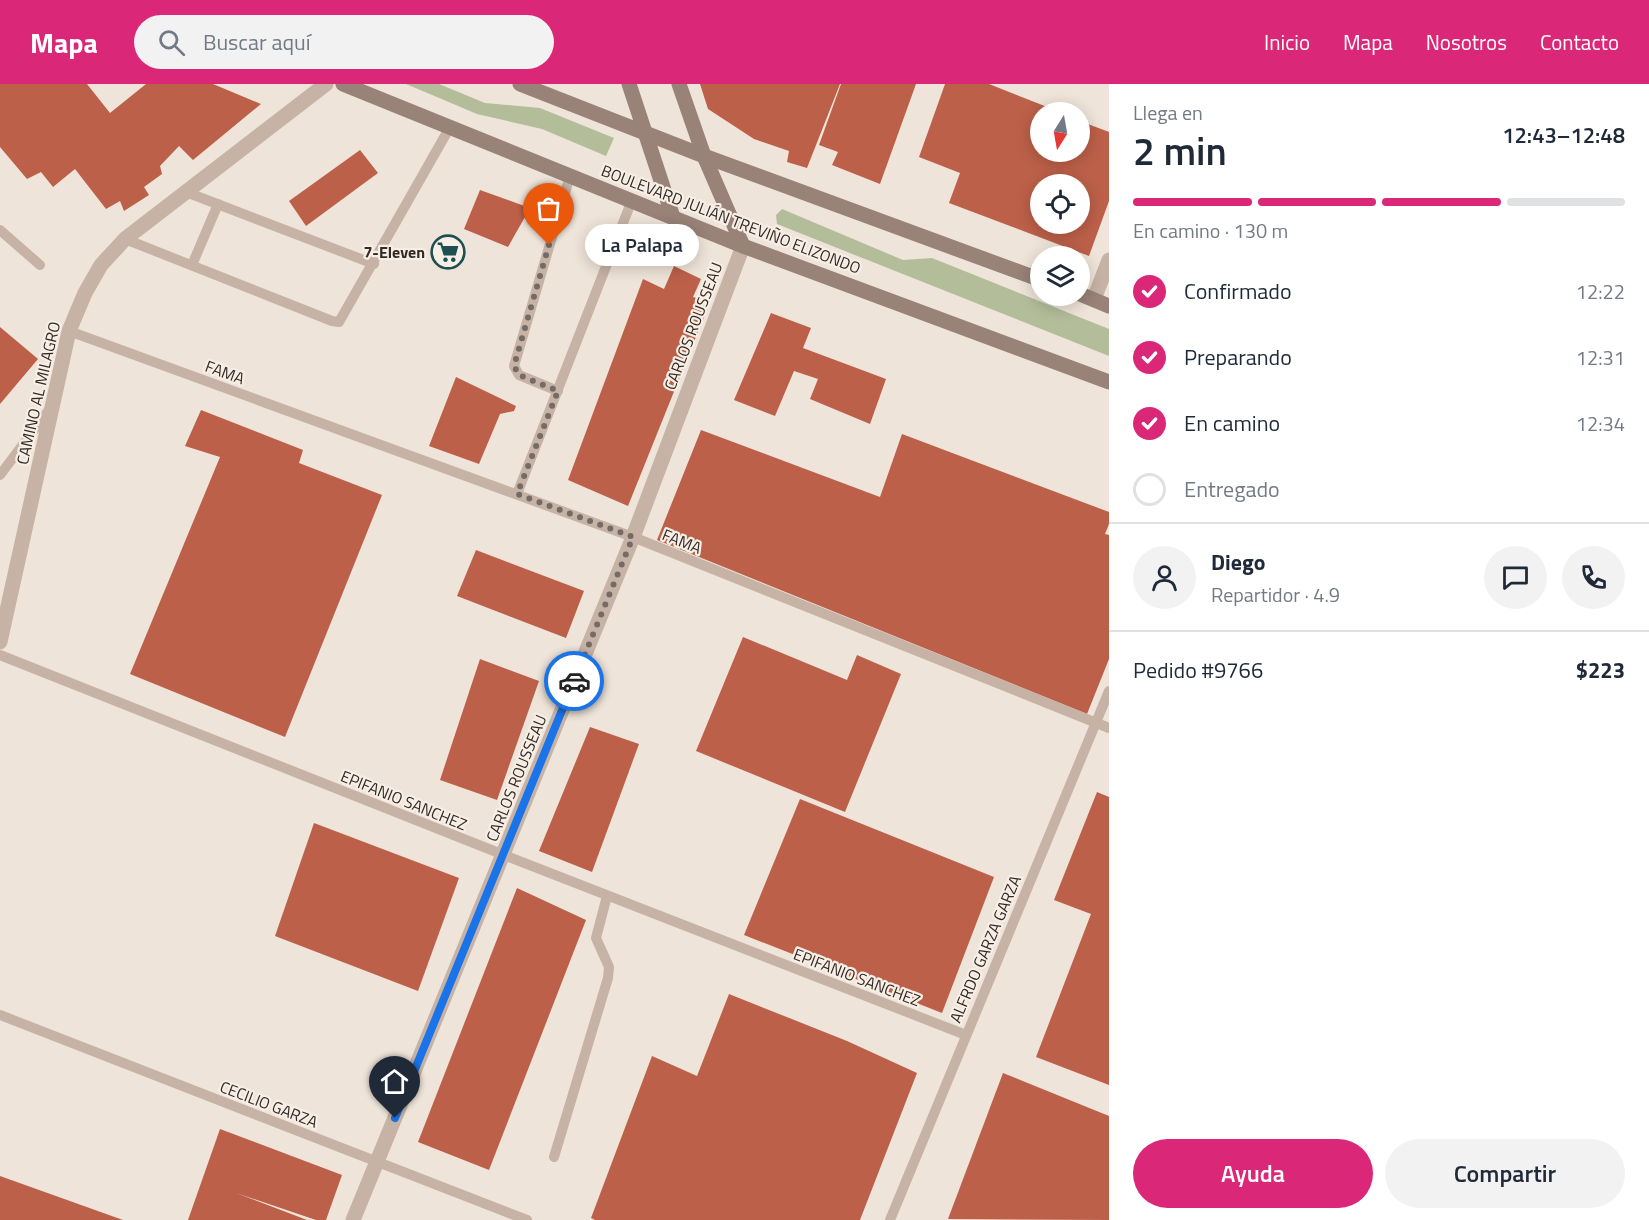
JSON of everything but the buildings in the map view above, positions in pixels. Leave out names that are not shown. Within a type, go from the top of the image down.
[{"type":"main road","name":"BOULEVARD JULIÁN TREVIÑO ELIZONDO","points":[[343,84],[743,246],[1109,382]]},
{"type":"main road","points":[[520,84],[704,156],[1030,276]]},
{"type":"main road","points":[[629,84],[673,217]]},
{"type":"main road","points":[[679,84],[704,156],[743,246]]},
{"type":"main road","points":[[1090,298],[1109,306]]},
{"type":"street","name":"CAMINO AL MILAGRO","points":[[0,642],[69,331],[84,293],[100,265],[125,239],[326,84]]},
{"type":"street","name":"CARLOS ROUSSEAU","points":[[353,1220],[633,537],[743,246]]},
{"type":"street","points":[[1090,292],[1109,260]]},
{"type":"lane","points":[[125,239],[339,322],[344,317],[450,127]]},
{"type":"lane","points":[[558,391],[519,375],[514,366],[570,176]]},
{"type":"lane","points":[[186,192],[374,264]]},
{"type":"lane","points":[[517,494],[632,200]]},
{"type":"lane","points":[[192,265],[218,204]]},
{"type":"lane","points":[[0,230],[40,265]]},
{"type":"lane","name":"FAMA","points":[[69,331],[633,537],[1109,728]]},
{"type":"lane","points":[[0,475],[53,405]]},
{"type":"lane","name":"EPIFANIO SANCHEZ","points":[[0,655],[607,896],[966,1035]]},
{"type":"lane","name":"ALFRDO GARZA GARZA","points":[[890,1220],[1109,691]]},
{"type":"lane","points":[[554,1157],[608,978],[609,967],[596,938],[607,896]]},
{"type":"lane","name":"CECILIO GARZA","points":[[0,1015],[527,1220]]},
{"type":"green space","points":[[406,84],[439,84],[485,103],[540,108],[614,138],[606,156],[542,129],[477,114]]},
{"type":"green space","points":[[782,209],[903,260],[932,258],[1030,297],[1030,306],[1052,306],[1109,329],[1109,356],[777,224],[776,215]]},
{"type":"way so far","points":[[549,245],[514,366],[519,375],[558,391],[517,494],[633,537],[574,681]]},
{"type":"place","name":"La Palapa","points":[[549,245]]},
{"type":"place","name":"7-Eleven","points":[[448,252]]},
{"type":"route","points":[[395,1118],[574,681]]}]
